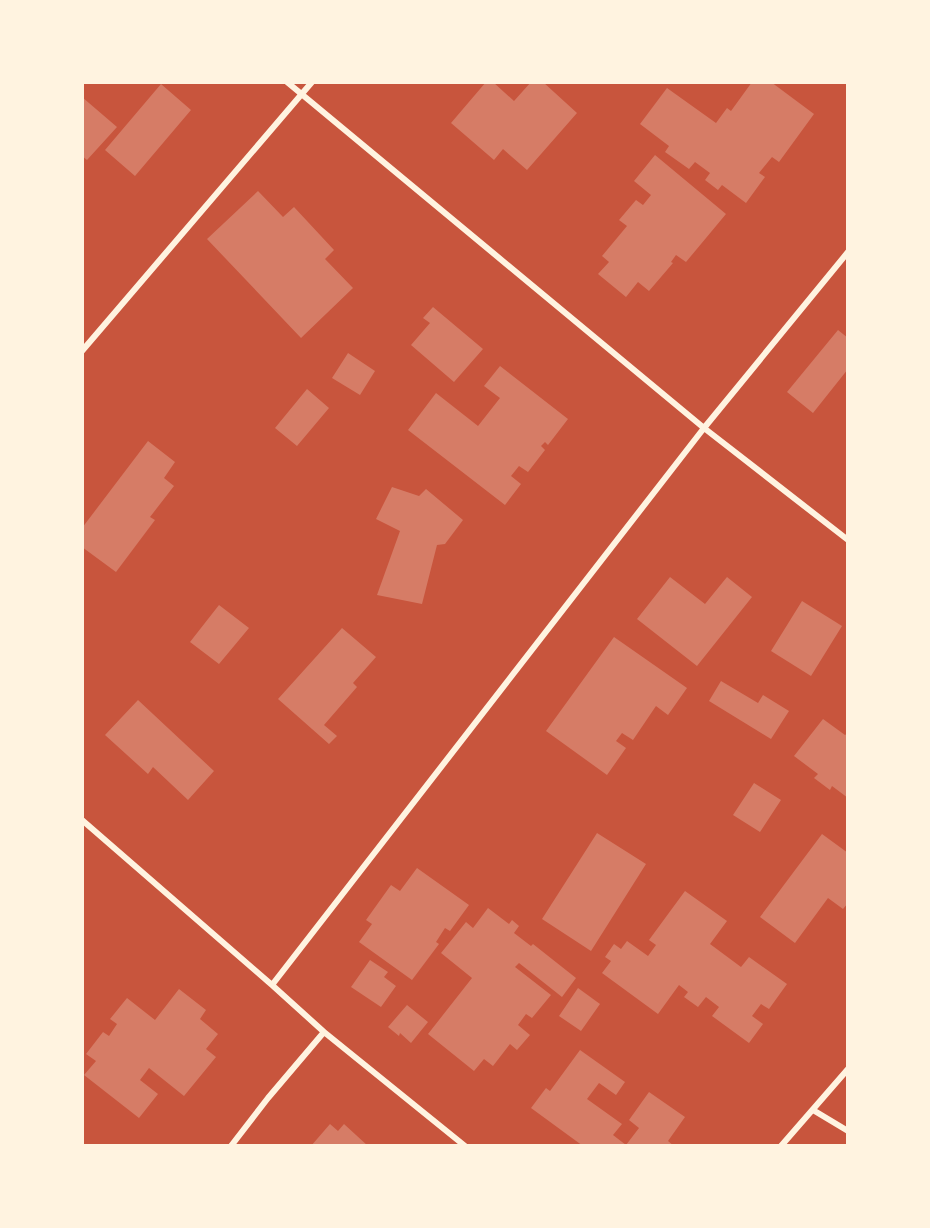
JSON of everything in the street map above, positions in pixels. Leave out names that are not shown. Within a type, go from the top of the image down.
[{"type":"street","points":[[287,82],[704,428],[848,540]]},
{"type":"street","points":[[82,351],[312,82]]},
{"type":"street","points":[[272,985],[704,428],[848,252]]},
{"type":"street","points":[[82,820],[324,1032],[465,1146]]},
{"type":"street","points":[[231,1146],[324,1032]]},
{"type":"street","points":[[781,1146],[848,1069]]},
{"type":"street","points":[[813,1110],[848,1131]]},
{"type":"building","points":[[486,82],[493,82],[514,101],[531,82],[543,82],[577,113],[527,170],[503,149],[494,160],[451,123]]},
{"type":"building","points":[[752,82],[771,82],[814,114],[779,162],[772,157],[759,173],[765,177],[746,203],[722,185],[718,190],[705,180],[710,173],[695,162],[689,169],[665,152],[669,146],[640,124],[667,88],[716,123],[727,108],[731,111]]},
{"type":"building","points":[[161,84],[191,110],[135,176],[105,150]]},
{"type":"building","points":[[82,97],[117,127],[87,160],[82,156]]},
{"type":"building","points":[[655,155],[726,214],[686,262],[676,255],[671,262],[673,263],[649,291],[638,282],[626,297],[598,274],[609,262],[602,256],[627,226],[619,220],[636,200],[643,205],[651,195],[634,181]]},
{"type":"building","points":[[258,191],[283,217],[294,207],[334,250],[325,259],[353,288],[301,338],[207,239]]},
{"type":"building","points":[[433,307],[483,349],[454,382],[411,345],[430,323],[423,318]]},
{"type":"building","points":[[838,330],[848,338],[848,369],[813,413],[787,392]]},
{"type":"building","points":[[348,353],[375,371],[360,395],[332,378]]},
{"type":"building","points":[[500,366],[568,419],[548,445],[545,442],[541,446],[545,450],[528,472],[519,466],[511,476],[521,484],[505,505],[408,430],[436,393],[478,426],[500,398],[484,386]]},
{"type":"building","points":[[307,389],[329,408],[297,446],[275,428]]},
{"type":"building","points":[[148,441],[175,462],[164,478],[174,486],[150,517],[155,520],[116,572],[82,547],[82,528]]},
{"type":"building","points":[[392,487],[419,496],[426,489],[463,520],[445,544],[437,545],[422,604],[377,595],[400,531],[376,519]]},
{"type":"building","points":[[670,577],[705,604],[727,577],[752,597],[697,666],[637,619]]},
{"type":"building","points":[[802,601],[842,626],[811,676],[771,651]]},
{"type":"building","points":[[219,605],[249,628],[219,664],[190,642]]},
{"type":"building","points":[[342,628],[376,657],[353,683],[357,687],[324,725],[337,736],[329,744],[278,699]]},
{"type":"building","points":[[614,637],[687,688],[668,715],[656,706],[633,740],[622,733],[616,741],[626,748],[607,775],[546,731]]},
{"type":"building","points":[[721,681],[758,703],[763,695],[789,711],[771,739],[709,701]]},
{"type":"building","points":[[138,700],[214,771],[188,800],[153,767],[148,774],[105,735]]},
{"type":"building","points":[[823,719],[845,735],[848,733],[848,798],[832,786],[830,790],[814,778],[818,774],[794,756]]},
{"type":"building","points":[[754,783],[781,800],[760,832],[733,815]]},
{"type":"building","points":[[597,833],[646,864],[591,951],[542,919]]},
{"type":"building","points":[[822,834],[848,853],[848,903],[843,909],[828,898],[795,943],[760,917]]},
{"type":"building","points":[[417,868],[469,905],[450,931],[445,928],[436,942],[439,944],[412,980],[359,942],[372,924],[366,920],[391,885],[400,891]]},
{"type":"building","points":[[685,891],[727,921],[710,944],[741,967],[749,957],[787,984],[769,1009],[761,1004],[752,1016],[763,1024],[749,1043],[712,1016],[719,1007],[706,997],[698,1007],[684,997],[688,992],[679,985],[658,1014],[602,973],[611,961],[605,957],[614,944],[621,949],[627,941],[648,956],[656,945],[649,940]]},
{"type":"building","points":[[488,908],[509,924],[512,920],[519,926],[514,933],[531,946],[533,944],[576,978],[562,997],[519,963],[515,967],[551,995],[532,1018],[526,1014],[518,1025],[530,1035],[517,1050],[510,1044],[493,1066],[484,1059],[474,1071],[428,1034],[472,978],[441,953],[466,922],[473,928]]},
{"type":"building","points":[[370,960],[388,972],[384,977],[396,986],[381,1007],[351,987]]},
{"type":"building","points":[[578,988],[600,1004],[581,1031],[559,1016]]},
{"type":"building","points":[[179,989],[206,1010],[200,1019],[218,1034],[206,1049],[216,1057],[184,1096],[149,1068],[140,1080],[158,1094],[139,1118],[84,1075],[96,1061],[86,1054],[103,1032],[109,1036],[117,1024],[110,1019],[127,998],[155,1020]]},
{"type":"building","points":[[407,1005],[428,1022],[411,1043],[400,1033],[399,1036],[388,1027]]},
{"type":"building","points":[[580,1050],[625,1082],[616,1095],[599,1083],[587,1099],[622,1124],[613,1135],[626,1145],[639,1128],[629,1120],[649,1092],[685,1117],[668,1141],[674,1146],[583,1146],[531,1108],[546,1088],[550,1091]]},
{"type":"building","points":[[330,1124],[338,1131],[344,1124],[368,1146],[311,1146]]}]
